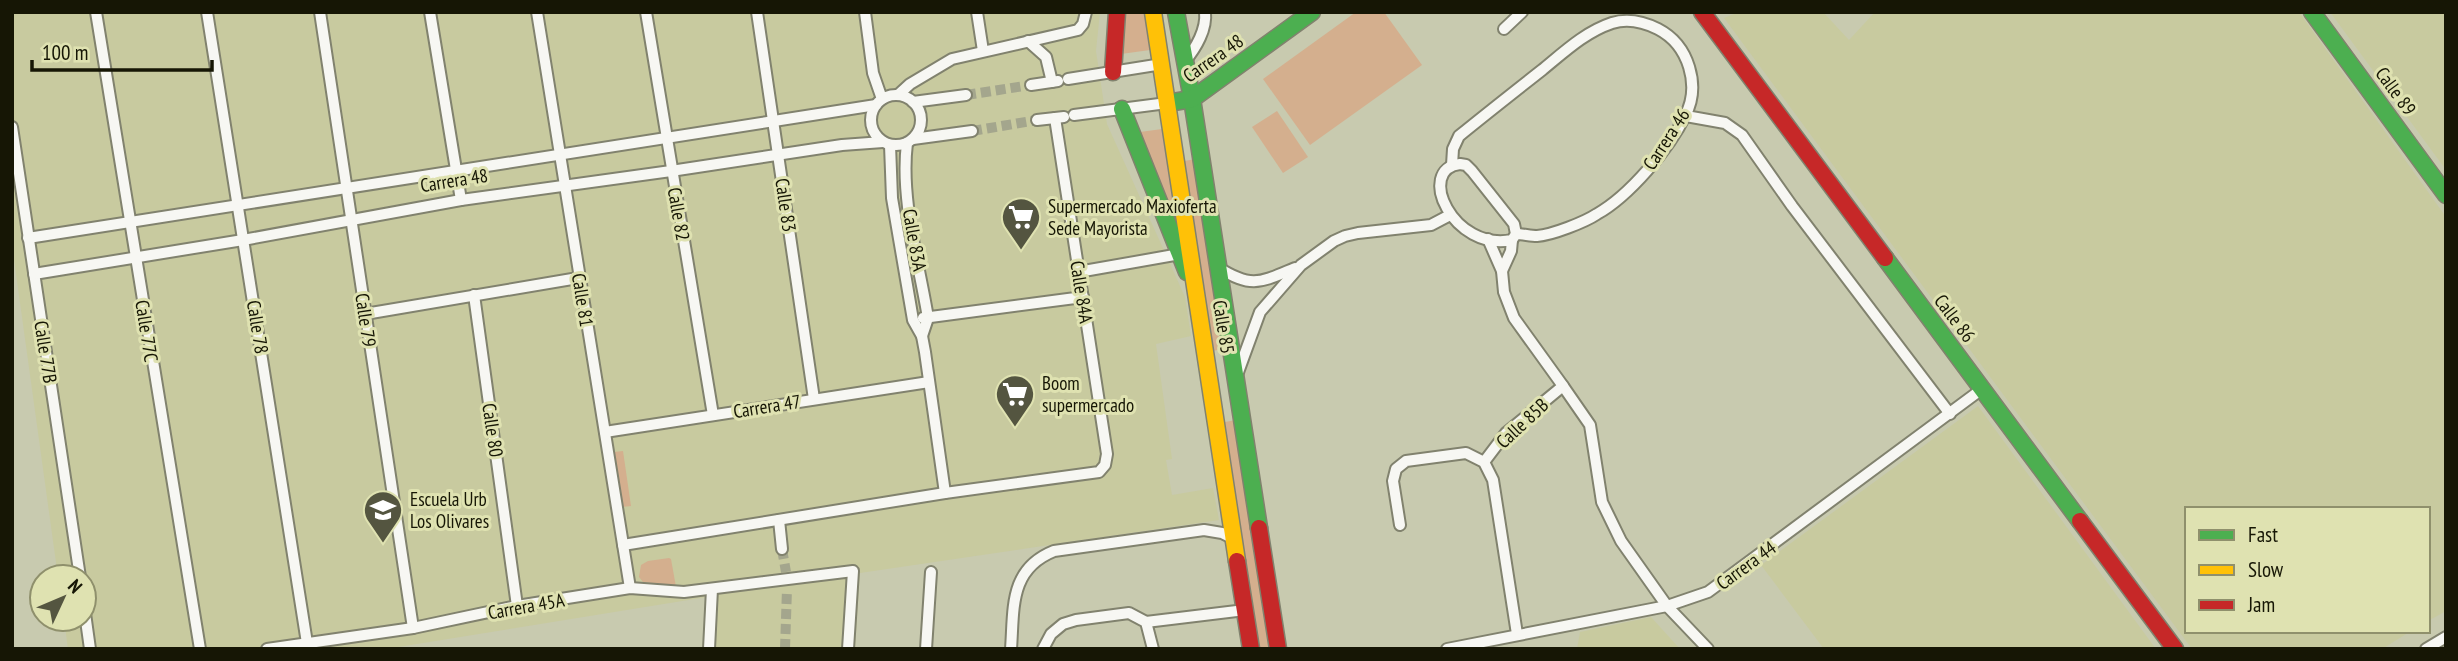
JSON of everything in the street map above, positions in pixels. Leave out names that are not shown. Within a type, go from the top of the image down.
[{"type":"main road","points":[[1113,72],[1117,12]]},
{"type":"main road","name":"Calle 85","points":[[1153,12],[1251,649]]},
{"type":"main road","name":"Calle 85","points":[[1177,12],[1278,649]]},
{"type":"main road","name":"Carrera 48","points":[[1167,103],[1192,99],[1312,12]]},
{"type":"main road","name":"Calle 86","points":[[1702,12],[2175,649]]},
{"type":"main road","name":"Calle 89","points":[[2312,12],[2446,195]]},
{"type":"main road","points":[[1162,64],[1192,99]]},
{"type":"main road","points":[[1122,109],[1198,300]]},
{"type":"main road","points":[[1215,405],[1240,401]]},
{"type":"street","name":"Calle 77C","points":[[96,12],[200,649]]},
{"type":"street","name":"Calle 78","points":[[207,12],[307,643]]},
{"type":"street","name":"Calle 79","points":[[320,12],[413,628]]},
{"type":"street","points":[[429,12],[461,200]]},
{"type":"street","name":"Calle 81","points":[[537,12],[630,588]]},
{"type":"street","name":"Calle 82","points":[[646,12],[713,415]]},
{"type":"street","name":"Calle 83","points":[[757,12],[814,399]]},
{"type":"street","points":[[865,12],[879,102]]},
{"type":"street","points":[[977,12],[984,51]]},
{"type":"street","points":[[1185,61],[1195,48],[1206,19],[1205,12]]},
{"type":"street","points":[[1504,29],[1522,12]]},
{"type":"street","points":[[972,131],[887,143],[873,129],[872,113],[879,102],[898,95],[940,65],[962,55],[1078,30],[1084,18]]},
{"type":"street","name":"Carrera 46","points":[[1450,215],[1441,194],[1441,182],[1446,170],[1452,165],[1453,149],[1459,136],[1583,37],[1621,21],[1632,21],[1654,27],[1674,40],[1688,62],[1693,87],[1686,116],[1653,164],[1625,192],[1597,214],[1538,236],[1488,239]]},
{"type":"street","points":[[1028,41],[1046,57],[1060,80]]},
{"type":"street","points":[[1031,85],[1162,64]]},
{"type":"street","points":[[898,95],[913,102],[918,108],[921,124],[910,141]]},
{"type":"street","points":[[913,102],[966,95]]},
{"type":"street","name":"Carrera 48","points":[[29,238],[773,123],[879,102]]},
{"type":"street","points":[[1037,120],[1167,103]]},
{"type":"street","points":[[1686,116],[1725,123],[1742,135],[1792,206],[1950,414]]},
{"type":"street","name":"Calle 84A","points":[[945,493],[1099,472],[1105,465],[1107,454],[1078,272],[1064,117]]},
{"type":"street","name":"Calle 77B","points":[[12,127],[78,563]]},
{"type":"street","name":"Calle 83A","points":[[910,141],[904,164],[928,318],[922,336]]},
{"type":"street","name":"Carrera 48","points":[[34,274],[243,240],[461,200],[842,145],[887,143]]},
{"type":"street","name":"Calle 83A","points":[[887,143],[892,198],[913,320],[922,336],[945,493]]},
{"type":"street","points":[[1452,165],[1466,165],[1472,171],[1514,224],[1514,237]]},
{"type":"street","points":[[1236,378],[1260,312],[1301,265],[1334,241],[1358,233],[1431,225],[1450,215],[1466,232],[1488,239]]},
{"type":"street","name":"Calle 85B","points":[[1502,271],[1514,237]]},
{"type":"street","name":"Calle 85B","points":[[1488,239],[1502,271],[1504,292],[1514,318],[1563,386],[1506,433],[1484,462],[1493,480],[1517,634]]},
{"type":"street","points":[[1078,272],[1180,254]]},
{"type":"street","points":[[1219,268],[1238,280],[1256,282],[1301,265]]},
{"type":"street","points":[[365,314],[578,278]]},
{"type":"street","name":"Calle 80","points":[[474,295],[517,606]]},
{"type":"street","points":[[913,320],[1083,297]]},
{"type":"street","name":"Carrera 47","points":[[605,432],[929,382]]},
{"type":"street","points":[[1563,386],[1583,411],[1590,425],[1602,502],[1621,541],[1667,606],[1707,649]]},
{"type":"street","name":"Carrera 44","points":[[1447,649],[1667,606],[1708,592],[1982,389]]},
{"type":"street","points":[[1400,525],[1393,481],[1396,469],[1406,461],[1466,453],[1484,462]]},
{"type":"street","points":[[622,545],[945,493]]},
{"type":"street","points":[[779,520],[782,549]]},
{"type":"street","points":[[1011,649],[1014,595],[1032,564],[1044,555],[1054,551],[1204,530],[1222,533],[1234,539]]},
{"type":"street","name":"Carrera 45A","points":[[267,649],[413,628],[517,606],[630,588],[684,592],[712,590],[853,571],[848,649]]},
{"type":"street","points":[[926,649],[931,572]]},
{"type":"street","points":[[709,649],[712,590]]},
{"type":"street","points":[[1044,649],[1051,634],[1063,624],[1076,620],[1129,613],[1146,622],[1245,610]]},
{"type":"street","points":[[1146,622],[1153,649]]},
{"type":"street","points":[[2427,649],[2446,637]]},
{"type":"shaded area","points":[[12,12],[1100,12],[1096,51],[1107,124],[1185,297],[1191,336],[1156,344],[1172,459],[1166,460],[1172,495],[1213,488],[1219,520],[860,573],[855,649],[706,649],[707,597],[386,649],[68,649],[66,633],[98,633],[98,563],[56,563],[12,245]]},
{"type":"shaded area","points":[[1125,12],[1145,12],[1150,50],[1121,54]]},
{"type":"shaded area","points":[[1356,12],[1384,12],[1422,65],[1310,145],[1263,79]]},
{"type":"shaded area","points":[[1739,12],[1823,12],[1849,40],[1875,12],[2299,12],[2446,217],[2446,611],[2430,620],[2430,507],[2185,507],[2185,633],[2408,633],[2382,649],[2192,649],[1724,18]]},
{"type":"shaded area","points":[[2330,12],[2446,12],[2446,170]]},
{"type":"shaded area","points":[[1277,111],[1308,157],[1283,173],[1252,127]]},
{"type":"shaded area","points":[[1162,129],[1182,248],[1140,132]]},
{"type":"shaded area","points":[[1196,159],[1224,349],[1212,351],[1184,161]]},
{"type":"shaded area","points":[[1978,406],[2156,649],[1824,649],[1761,565]]},
{"type":"shaded area","points":[[1236,420],[1269,649],[1258,649],[1225,422]]},
{"type":"shaded area","points":[[623,451],[631,506],[622,507],[614,452]]},
{"type":"shaded area","points":[[669,558],[676,587],[643,582],[639,577],[641,565],[648,561]]},
{"type":"shaded area","points":[[1651,617],[1680,649],[1577,649],[1580,632]]},
{"type":"tunnel","points":[[966,95],[1031,85]]},
{"type":"tunnel","points":[[972,131],[1037,120]]},
{"type":"tunnel","points":[[782,549],[786,572]]},
{"type":"tunnel","points":[[785,649],[787,589]]},
{"type":"traffic: fast","points":[[1176,12],[1259,528]]},
{"type":"traffic: fast","points":[[1167,103],[1192,99],[1312,12]]},
{"type":"traffic: fast","points":[[2312,12],[2446,195]]},
{"type":"traffic: fast","points":[[1122,109],[1187,272]]},
{"type":"traffic: fast","points":[[1885,258],[2080,521]]},
{"type":"traffic: slow","points":[[1153,12],[1237,561]]},
{"type":"traffic: jam","points":[[1113,72],[1117,12]]},
{"type":"traffic: jam","points":[[1702,12],[1885,258]]},
{"type":"traffic: jam","points":[[2080,521],[2175,649]]},
{"type":"traffic: jam","points":[[1259,528],[1278,649]]},
{"type":"traffic: jam","points":[[1237,561],[1251,649]]},
{"type":"place","name":"Supermercado Maxioferta Sede Mayorista","points":[[1021,251]]},
{"type":"place","name":"Boom supermercado","points":[[1015,428]]},
{"type":"place","name":"Escuela Urb Los Olivares","points":[[383,544]]}]
